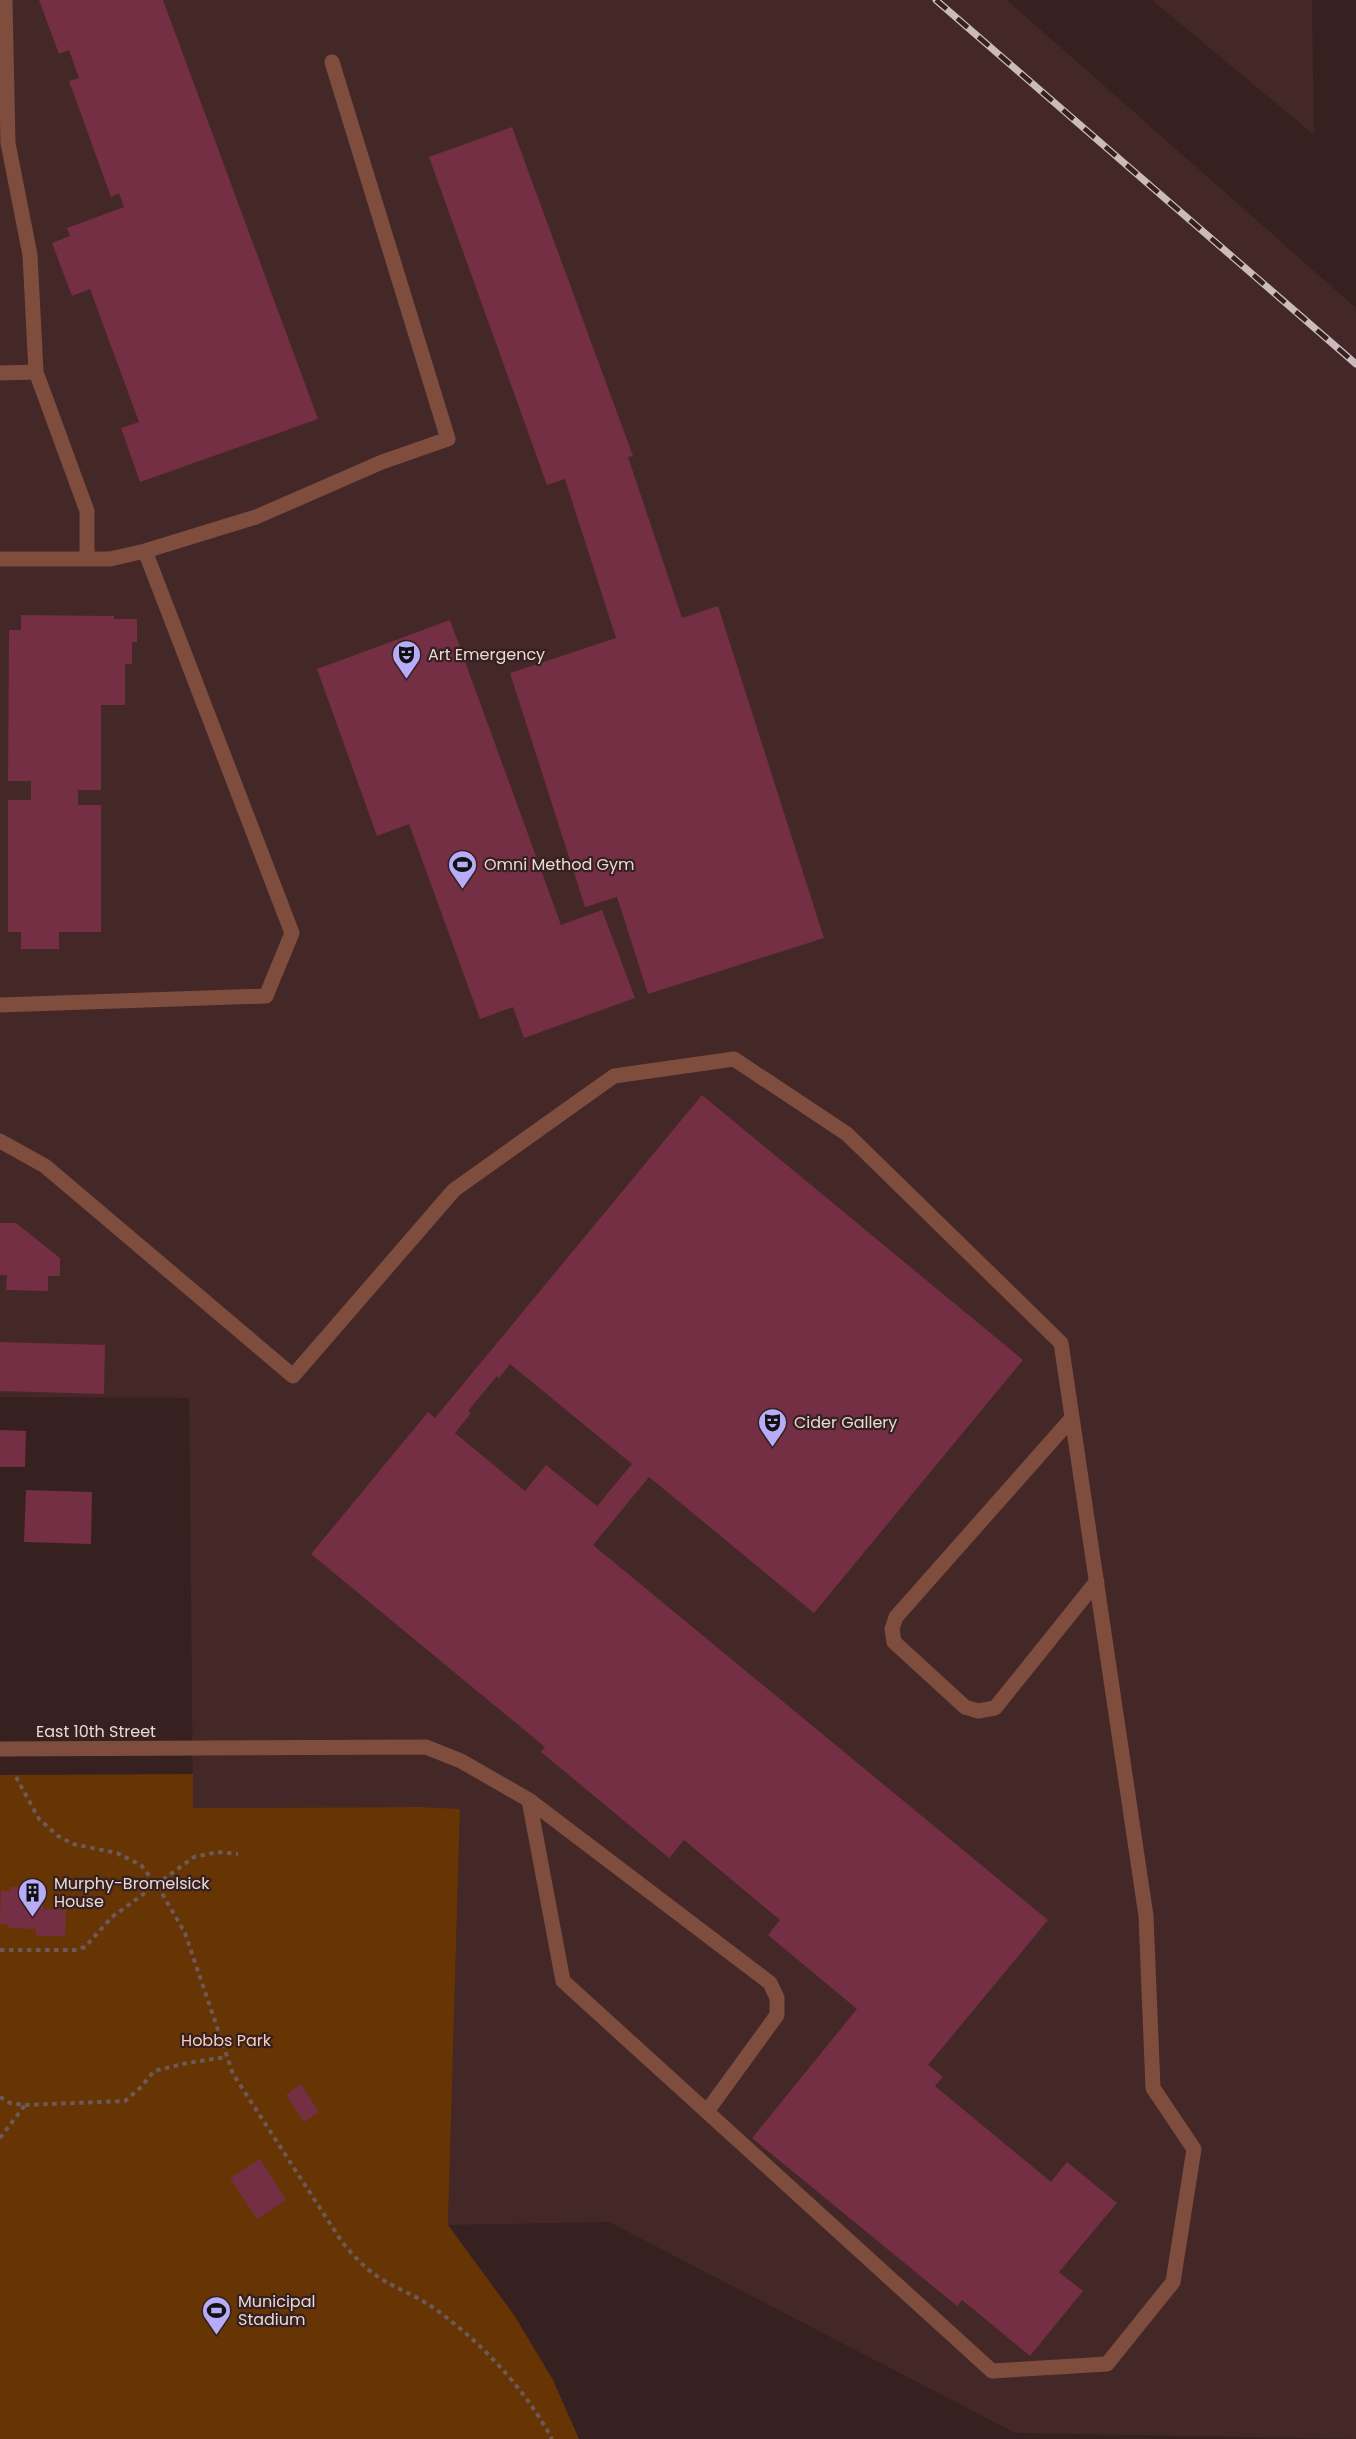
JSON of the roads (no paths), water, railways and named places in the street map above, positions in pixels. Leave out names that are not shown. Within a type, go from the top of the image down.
[{"type":"street","points":[[5,0],[8,143],[30,255],[36,372],[87,511],[87,559]]},
{"type":"street","points":[[0,559],[110,559],[145,551],[256,517],[382,462],[448,439],[332,62]]},
{"type":"street","points":[[0,373],[36,372]]},
{"type":"street","points":[[0,1005],[266,996],[292,933],[145,551]]},
{"type":"street","points":[[0,1142],[45,1166],[293,1376],[454,1190],[614,1076],[734,1059],[847,1134],[1061,1343],[1146,1916],[1153,2088],[1194,2149],[1173,2282],[1107,2364],[992,2371],[708,2110],[563,1981],[529,1800]]},
{"type":"street","points":[[1072,1418],[896,1617],[892,1629],[894,1642],[965,1707],[978,1711],[995,1708],[1097,1581]]},
{"type":"street","name":"East 10th Street","points":[[0,1749],[426,1747],[460,1761],[529,1800],[770,1983],[777,1998],[777,2015],[708,2110]]},
{"type":"railway","points":[[936,0],[1356,364]]},
{"type":"place","name":"Art Emergency","points":[[407,680]]},
{"type":"place","name":"Omni Method Gym","points":[[463,890]]},
{"type":"place","name":"Cider Gallery","points":[[773,1448]]},
{"type":"place","name":"Murphy-Bromelsick House","points":[[33,1918]]},
{"type":"place","name":"Municipal Stadium","points":[[217,2336]]},
{"type":"park label","name":"Hobbs Park","points":[[226,2040]]}]
